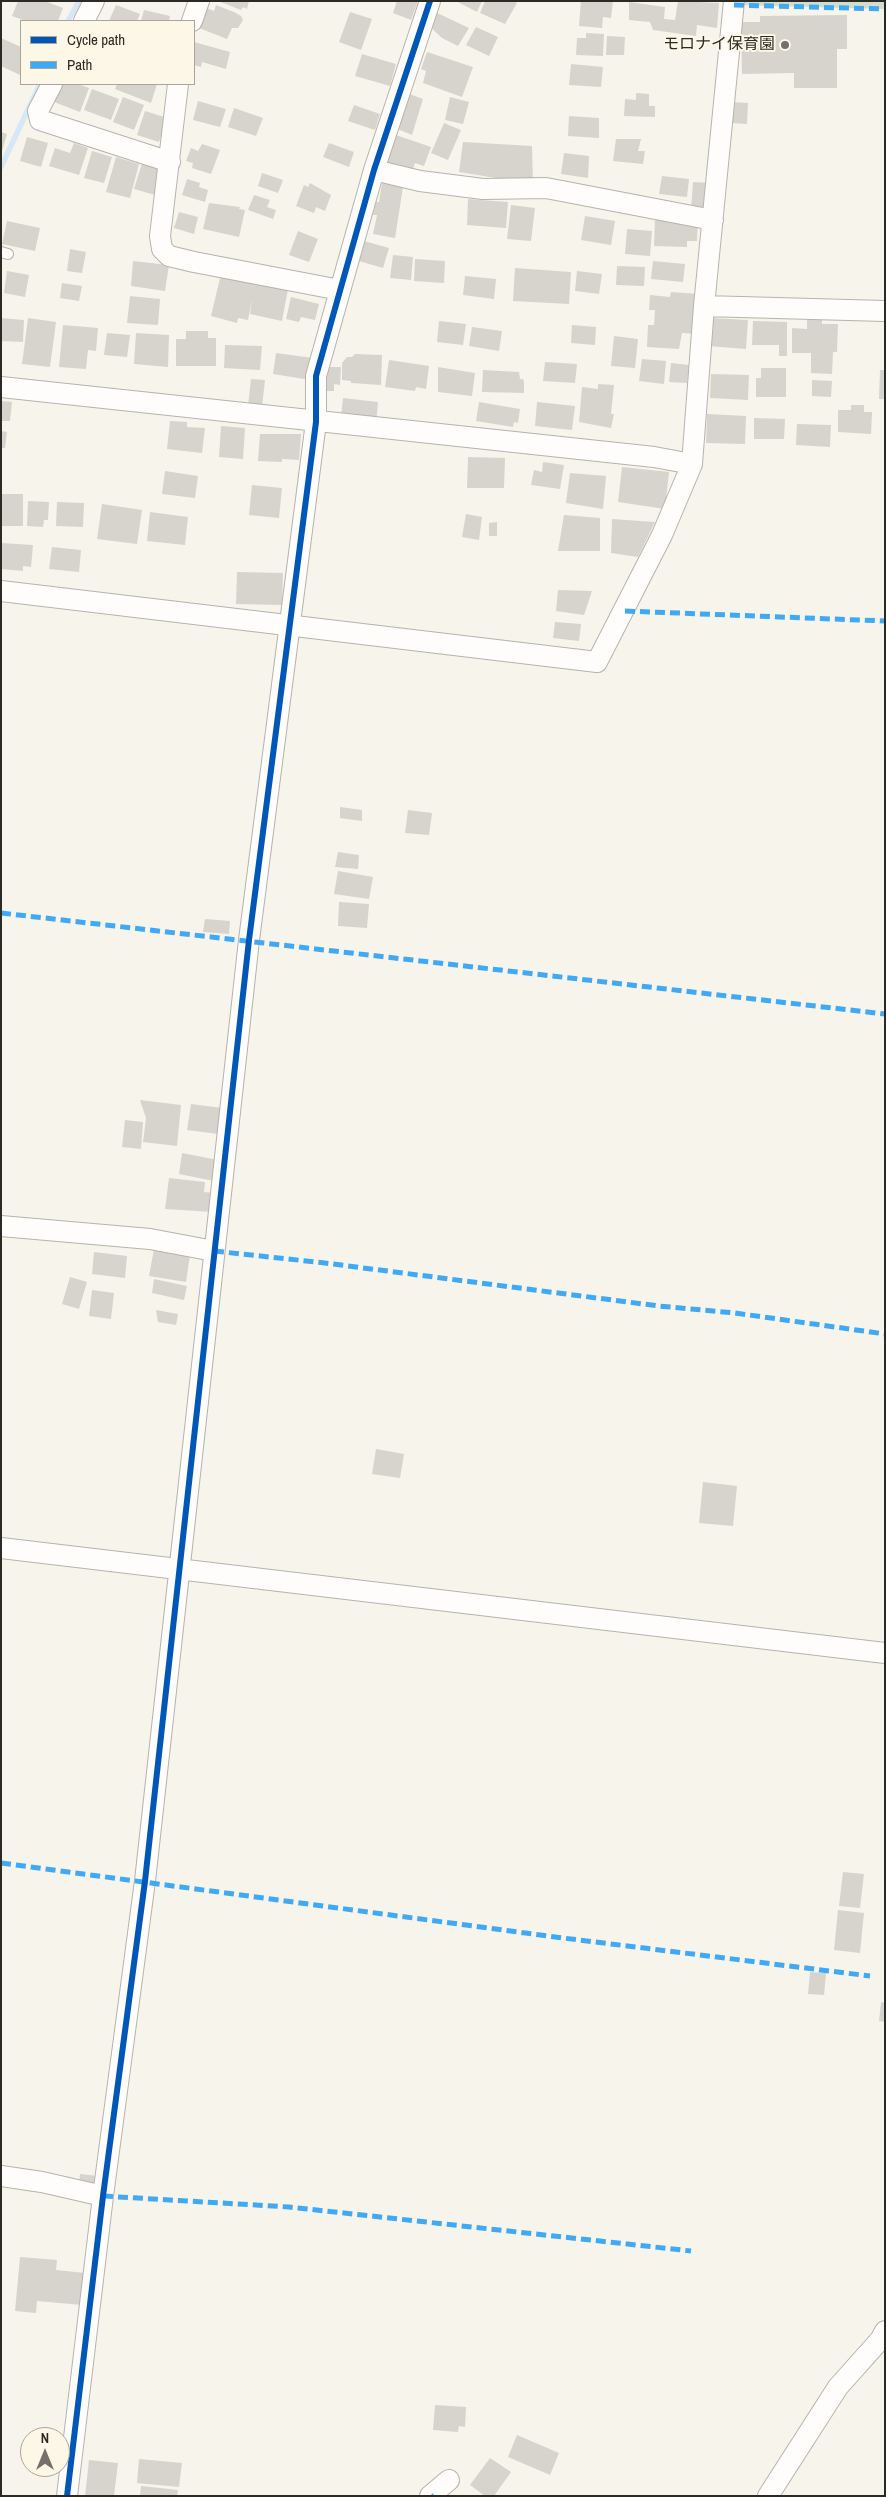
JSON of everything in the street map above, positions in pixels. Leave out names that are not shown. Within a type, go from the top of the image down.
[{"type":"street","points":[[84,20],[94,1]]},
{"type":"street","points":[[192,20],[199,1]]},
{"type":"street","points":[[67,2496],[103,2196],[146,1880],[249,940],[316,422],[316,376],[374,170],[430,1]]},
{"type":"street","points":[[1,591],[598,662],[662,535],[692,464],[704,306],[734,1]]},
{"type":"street","points":[[51,85],[38,111],[40,120],[170,162]]},
{"type":"street","points":[[178,85],[160,236],[162,249],[169,256],[340,290]]},
{"type":"street","points":[[374,170],[420,181],[483,189],[546,188],[713,220]]},
{"type":"street","points":[[704,306],[885,311]]},
{"type":"street","points":[[1,387],[644,456],[692,464]]},
{"type":"street","points":[[1,1226],[150,1239],[214,1251]]},
{"type":"street","points":[[1,1548],[885,1653]]},
{"type":"street","points":[[1,2176],[42,2182],[103,2196]]},
{"type":"street","points":[[768,2496],[838,2387],[880,2340],[885,2331]]},
{"type":"street","points":[[430,2496],[449,2480]]},
{"type":"green space","points":[[734,1],[885,1],[885,9],[734,5]]},
{"type":"building","points":[[18,1],[45,1],[63,8],[58,20],[23,20],[12,16]]},
{"type":"building","points":[[218,1],[249,1],[247,9],[243,7],[241,10]]},
{"type":"building","points":[[397,1],[418,1],[411,20],[393,13]]},
{"type":"building","points":[[456,1],[482,1],[477,12]]},
{"type":"building","points":[[485,1],[514,1],[517,3],[505,24],[480,13]]},
{"type":"building","points":[[581,1],[613,1],[611,18],[603,17],[602,28],[579,26]]},
{"type":"building","points":[[678,1],[719,3],[717,28],[697,25],[696,36],[653,30],[650,22],[629,20],[629,2],[665,7],[664,19],[675,20]]},
{"type":"building","points":[[116,5],[140,14],[137,20],[109,20]]},
{"type":"building","points":[[216,5],[234,12],[241,16],[243,20],[238,28],[232,28],[227,39],[199,28],[207,8],[214,11]]},
{"type":"building","points":[[144,10],[170,16],[169,20],[141,20]]},
{"type":"building","points":[[433,11],[469,28],[458,46],[442,38],[426,23]]},
{"type":"building","points":[[350,12],[372,19],[361,50],[339,42]]},
{"type":"building","points":[[847,15],[847,49],[837,49],[837,88],[794,88],[794,73],[742,74],[741,22],[760,22],[760,16]]},
{"type":"building","points":[[476,27],[498,37],[489,56],[466,45]]},
{"type":"building","points":[[586,33],[604,34],[603,56],[576,55],[577,38],[586,38]]},
{"type":"building","points":[[607,36],[625,37],[624,55],[606,55]]},
{"type":"building","points":[[1,38],[20,47],[20,75],[1,66]]},
{"type":"building","points":[[195,42],[230,52],[226,69],[202,62],[201,67],[195,65]]},
{"type":"building","points":[[427,52],[473,67],[462,97],[423,83],[426,71],[421,69]]},
{"type":"building","points":[[362,54],[396,64],[390,86],[355,76]]},
{"type":"building","points":[[571,64],[603,67],[601,87],[569,85]]},
{"type":"building","points":[[60,85],[81,85],[89,88],[80,112],[54,102]]},
{"type":"building","points":[[117,85],[157,85],[151,103],[115,89]]},
{"type":"building","points":[[92,89],[119,99],[111,120],[84,110]]},
{"type":"building","points":[[407,93],[423,99],[412,135],[395,128]]},
{"type":"building","points":[[636,93],[649,94],[649,106],[655,106],[655,117],[624,116],[625,99],[636,100]]},
{"type":"building","points":[[123,97],[144,105],[134,130],[113,122]]},
{"type":"building","points":[[450,97],[469,102],[463,124],[445,120]]},
{"type":"building","points":[[198,101],[226,109],[220,127],[193,120]]},
{"type":"building","points":[[732,102],[748,103],[747,124],[731,123]]},
{"type":"building","points":[[354,105],[380,114],[375,130],[348,121]]},
{"type":"building","points":[[234,108],[263,118],[256,136],[228,127]]},
{"type":"building","points":[[145,111],[167,118],[159,142],[137,135]]},
{"type":"building","points":[[569,116],[599,118],[599,138],[568,136]]},
{"type":"building","points":[[444,123],[461,130],[448,160],[431,153]]},
{"type":"building","points":[[1,132],[7,134],[2,151],[1,151]]},
{"type":"building","points":[[396,135],[431,147],[424,166],[415,163],[412,172],[386,163]]},
{"type":"building","points":[[27,137],[48,143],[41,167],[20,161]]},
{"type":"building","points":[[616,139],[641,139],[638,151],[645,151],[643,164],[613,161]]},
{"type":"building","points":[[463,142],[532,146],[533,184],[459,172]]},
{"type":"building","points":[[74,143],[88,148],[79,175],[49,166],[55,148],[70,153]]},
{"type":"building","points":[[329,143],[354,152],[349,167],[323,157]]},
{"type":"building","points":[[202,144],[220,150],[211,174],[192,168],[193,163],[186,161],[191,148],[198,151]]},
{"type":"building","points":[[92,151],[112,157],[104,183],[84,178]]},
{"type":"building","points":[[564,153],[589,156],[588,178],[561,174]]},
{"type":"building","points":[[116,157],[139,164],[130,198],[106,192]]},
{"type":"building","points":[[143,160],[163,166],[155,195],[134,189]]},
{"type":"building","points":[[262,173],[283,180],[278,193],[258,186]]},
{"type":"building","points":[[662,176],[689,179],[687,197],[659,194]]},
{"type":"building","points":[[187,179],[200,183],[199,187],[208,190],[205,202],[182,195]]},
{"type":"building","points":[[693,182],[711,183],[709,212],[691,210]]},
{"type":"building","points":[[310,183],[331,195],[325,211],[316,207],[314,213],[296,206],[304,185],[308,187]]},
{"type":"building","points":[[382,183],[403,187],[395,238],[373,234],[377,215],[373,215],[376,202],[379,202]]},
{"type":"building","points":[[254,195],[270,200],[267,207],[276,210],[273,219],[248,210]]},
{"type":"building","points":[[468,199],[508,202],[506,228],[467,225]]},
{"type":"building","points":[[209,203],[240,207],[239,209],[245,210],[239,237],[203,229]]},
{"type":"building","points":[[511,205],[535,208],[531,241],[507,239]]},
{"type":"building","points":[[179,212],[198,217],[194,234],[174,228]]},
{"type":"building","points":[[585,216],[615,221],[611,245],[581,240]]},
{"type":"building","points":[[655,218],[698,221],[697,241],[687,241],[687,247],[654,246]]},
{"type":"building","points":[[7,221],[40,228],[35,251],[2,244]]},
{"type":"building","points":[[627,229],[652,231],[650,256],[625,254]]},
{"type":"building","points":[[298,231],[318,239],[309,262],[289,255]]},
{"type":"building","points":[[364,241],[389,248],[383,268],[359,261]]},
{"type":"building","points":[[70,249],[86,252],[82,273],[67,271]]},
{"type":"building","points":[[393,255],[413,257],[411,280],[390,278]]},
{"type":"building","points":[[415,259],[445,261],[444,283],[414,281]]},
{"type":"building","points":[[133,261],[169,265],[165,291],[131,286]]},
{"type":"building","points":[[653,261],[685,264],[683,282],[651,279]]},
{"type":"building","points":[[617,266],[645,267],[644,286],[616,285]]},
{"type":"building","points":[[515,268],[571,272],[569,304],[513,301]]},
{"type":"building","points":[[7,271],[29,275],[25,297],[4,293]]},
{"type":"building","points":[[577,271],[602,274],[599,294],[575,291]]},
{"type":"building","points":[[221,274],[288,289],[282,321],[250,314],[252,299],[248,320],[238,318],[237,323],[211,316]]},
{"type":"building","points":[[465,276],[496,279],[494,299],[463,295]]},
{"type":"building","points":[[62,283],[82,286],[79,301],[60,298]]},
{"type":"building","points":[[671,292],[698,294],[696,334],[682,333],[679,349],[647,347],[648,325],[654,325],[655,310],[649,310],[650,295],[670,297]]},
{"type":"building","points":[[130,296],[160,299],[158,325],[127,323]]},
{"type":"building","points":[[291,297],[319,304],[315,320],[301,317],[299,322],[286,319]]},
{"type":"building","points":[[1,318],[24,320],[23,342],[1,341]]},
{"type":"building","points":[[28,318],[56,322],[50,367],[22,364]]},
{"type":"building","points":[[710,318],[748,320],[746,349],[708,346]]},
{"type":"building","points":[[807,320],[822,320],[822,324],[838,324],[837,352],[833,352],[832,374],[811,373],[811,353],[792,353],[792,328],[807,329]]},
{"type":"building","points":[[439,321],[466,324],[463,345],[437,342]]},
{"type":"building","points":[[753,321],[787,322],[787,356],[779,356],[779,345],[752,345]]},
{"type":"building","points":[[63,325],[98,328],[96,351],[88,350],[86,369],[59,367]]},
{"type":"building","points":[[572,325],[596,327],[595,345],[571,343]]},
{"type":"building","points":[[472,327],[502,331],[499,351],[469,346]]},
{"type":"building","points":[[186,331],[208,331],[208,338],[216,338],[216,366],[176,366],[176,339],[186,339]]},
{"type":"building","points":[[107,333],[130,335],[127,357],[104,355]]},
{"type":"building","points":[[136,333],[169,335],[168,367],[134,364]]},
{"type":"building","points":[[614,336],[638,339],[635,368],[611,366]]},
{"type":"building","points":[[225,345],[262,346],[260,370],[224,368]]},
{"type":"building","points":[[276,353],[313,358],[310,380],[273,374]]},
{"type":"building","points":[[355,354],[382,355],[381,385],[351,383],[351,381],[342,380],[342,363],[347,357],[352,357]]},
{"type":"building","points":[[642,359],[666,361],[664,384],[639,381]]},
{"type":"building","points":[[389,360],[429,366],[426,389],[416,387],[415,391],[385,387]]},
{"type":"building","points":[[545,362],[577,364],[575,383],[543,381]]},
{"type":"building","points":[[671,363],[689,365],[687,383],[669,382]]},
{"type":"building","points":[[327,367],[341,367],[340,385],[334,384],[334,391],[326,391]]},
{"type":"building","points":[[438,367],[475,373],[472,396],[438,392]]},
{"type":"building","points":[[761,368],[786,368],[786,397],[756,397],[756,378],[761,378]]},
{"type":"building","points":[[483,370],[519,372],[520,379],[523,379],[524,382],[524,393],[482,392]]},
{"type":"building","points":[[880,370],[885,370],[885,399],[879,399]]},
{"type":"building","points":[[711,374],[749,375],[748,400],[710,398]]},
{"type":"building","points":[[251,379],[265,380],[262,407],[248,406]]},
{"type":"building","points":[[812,380],[832,381],[831,397],[812,396]]},
{"type":"building","points":[[598,384],[614,385],[611,414],[614,414],[611,428],[579,422],[582,387],[598,389]]},
{"type":"building","points":[[343,398],[378,402],[376,425],[341,416]]},
{"type":"building","points":[[1,401],[12,402],[10,421],[1,421]]},
{"type":"building","points":[[479,402],[520,409],[518,423],[514,422],[513,427],[476,421]]},
{"type":"building","points":[[537,402],[575,406],[572,430],[535,426]]},
{"type":"building","points":[[851,405],[864,405],[864,412],[872,412],[871,434],[838,432],[838,410],[851,410]]},
{"type":"building","points":[[707,414],[746,416],[745,444],[706,443]]},
{"type":"building","points":[[754,418],[785,419],[784,439],[754,439]]},
{"type":"building","points":[[170,421],[187,422],[187,427],[205,428],[202,453],[167,449]]},
{"type":"building","points":[[797,424],[831,425],[830,447],[796,445]]},
{"type":"building","points":[[221,426],[245,428],[243,459],[219,457]]},
{"type":"building","points":[[1,431],[7,432],[5,448],[1,448]]},
{"type":"building","points":[[260,434],[301,434],[299,460],[282,459],[282,462],[258,461]]},
{"type":"building","points":[[468,457],[505,458],[504,488],[467,488]]},
{"type":"building","points":[[543,462],[564,465],[560,489],[531,485],[534,470],[542,472]]},
{"type":"building","points":[[622,467],[669,472],[665,509],[618,502]]},
{"type":"building","points":[[165,471],[198,476],[195,498],[162,494]]},
{"type":"building","points":[[570,473],[606,476],[603,509],[566,503]]},
{"type":"building","points":[[252,485],[282,488],[279,518],[249,515]]},
{"type":"building","points":[[1,494],[23,494],[23,526],[1,526]]},
{"type":"building","points":[[28,501],[49,502],[48,520],[44,520],[43,527],[27,526]]},
{"type":"building","points":[[57,502],[84,503],[83,527],[56,526]]},
{"type":"building","points":[[102,504],[142,510],[137,544],[97,539]]},
{"type":"building","points":[[150,512],[188,517],[185,545],[147,541]]},
{"type":"building","points":[[466,514],[482,517],[479,540],[462,537]]},
{"type":"building","points":[[564,515],[600,518],[600,551],[558,551]]},
{"type":"building","points":[[612,519],[655,522],[638,557],[611,553]]},
{"type":"building","points":[[497,522],[497,536],[489,536],[489,523]]},
{"type":"building","points":[[1,543],[33,545],[31,567],[23,566],[23,571],[1,569]]},
{"type":"building","points":[[52,547],[81,550],[79,572],[49,569]]},
{"type":"building","points":[[237,572],[283,573],[282,605],[236,604]]},
{"type":"building","points":[[558,590],[592,591],[584,615],[556,611]]},
{"type":"building","points":[[555,622],[581,624],[579,641],[553,638]]},
{"type":"building","points":[[340,807],[362,810],[362,821],[340,818]]},
{"type":"building","points":[[408,810],[432,813],[429,835],[405,833]]},
{"type":"building","points":[[338,852],[359,855],[358,869],[335,867]]},
{"type":"building","points":[[338,871],[373,877],[369,899],[334,894]]},
{"type":"building","points":[[339,902],[369,904],[367,928],[338,926]]},
{"type":"building","points":[[205,919],[230,921],[229,934],[203,932]]},
{"type":"building","points":[[140,1100],[181,1105],[177,1146],[143,1142],[146,1118]]},
{"type":"building","points":[[191,1104],[222,1108],[218,1134],[187,1130]]},
{"type":"building","points":[[125,1120],[143,1122],[141,1149],[122,1147]]},
{"type":"building","points":[[182,1153],[218,1160],[214,1181],[179,1174]]},
{"type":"building","points":[[169,1178],[205,1182],[204,1192],[215,1193],[213,1212],[165,1209]]},
{"type":"building","points":[[154,1249],[190,1255],[186,1282],[149,1276]]},
{"type":"building","points":[[94,1252],[127,1256],[125,1278],[92,1274]]},
{"type":"building","points":[[70,1277],[87,1282],[79,1309],[62,1304]]},
{"type":"building","points":[[154,1279],[187,1286],[184,1300],[152,1293]]},
{"type":"building","points":[[92,1290],[114,1293],[111,1319],[89,1316]]},
{"type":"building","points":[[156,1310],[178,1314],[176,1325],[158,1322]]},
{"type":"building","points":[[376,1449],[404,1454],[400,1478],[372,1474]]},
{"type":"building","points":[[703,1482],[737,1486],[733,1526],[699,1523]]},
{"type":"building","points":[[843,1872],[864,1874],[860,1908],[839,1906]]},
{"type":"building","points":[[838,1910],[864,1913],[860,1953],[834,1950]]},
{"type":"building","points":[[810,1972],[826,1973],[824,1995],[808,1994]]},
{"type":"building","points":[[881,2002],[885,2003],[885,2022],[879,2021]]},
{"type":"building","points":[[80,2174],[98,2176],[97,2186],[79,2184]]},
{"type":"building","points":[[20,2257],[57,2260],[56,2270],[85,2273],[82,2305],[37,2301],[36,2313],[15,2311]]},
{"type":"building","points":[[435,2405],[466,2407],[465,2427],[459,2426],[458,2432],[433,2430]]},
{"type":"building","points":[[517,2435],[559,2453],[550,2475],[508,2457]]},
{"type":"building","points":[[490,2458],[511,2472],[494,2496],[485,2496],[470,2485]]},
{"type":"building","points":[[139,2459],[182,2463],[179,2487],[137,2483]]},
{"type":"building","points":[[89,2460],[118,2463],[114,2496],[85,2496]]},
{"type":"building","points":[[141,2486],[178,2490],[177,2496],[140,2496]]},
{"type":"waterway","points":[[69,20],[79,1]]},
{"type":"waterway","points":[[1,167],[40,85]]},
{"type":"marked path","points":[[734,5],[885,9]]},
{"type":"marked path","points":[[625,611],[885,621]]},
{"type":"marked path","points":[[1,913],[885,1014]]},
{"type":"marked path","points":[[214,1251],[325,1263],[659,1306],[735,1313],[885,1334]]},
{"type":"marked path","points":[[1,1863],[563,1938],[870,1976]]},
{"type":"marked path","points":[[103,2196],[289,2207],[691,2251]]},
{"type":"cycle path","points":[[67,2496],[103,2196],[145,1881],[249,940],[316,422],[316,376],[374,170],[430,1]]},
{"type":"place","name":"モロナイ保育園","points":[[785,45]]}]
